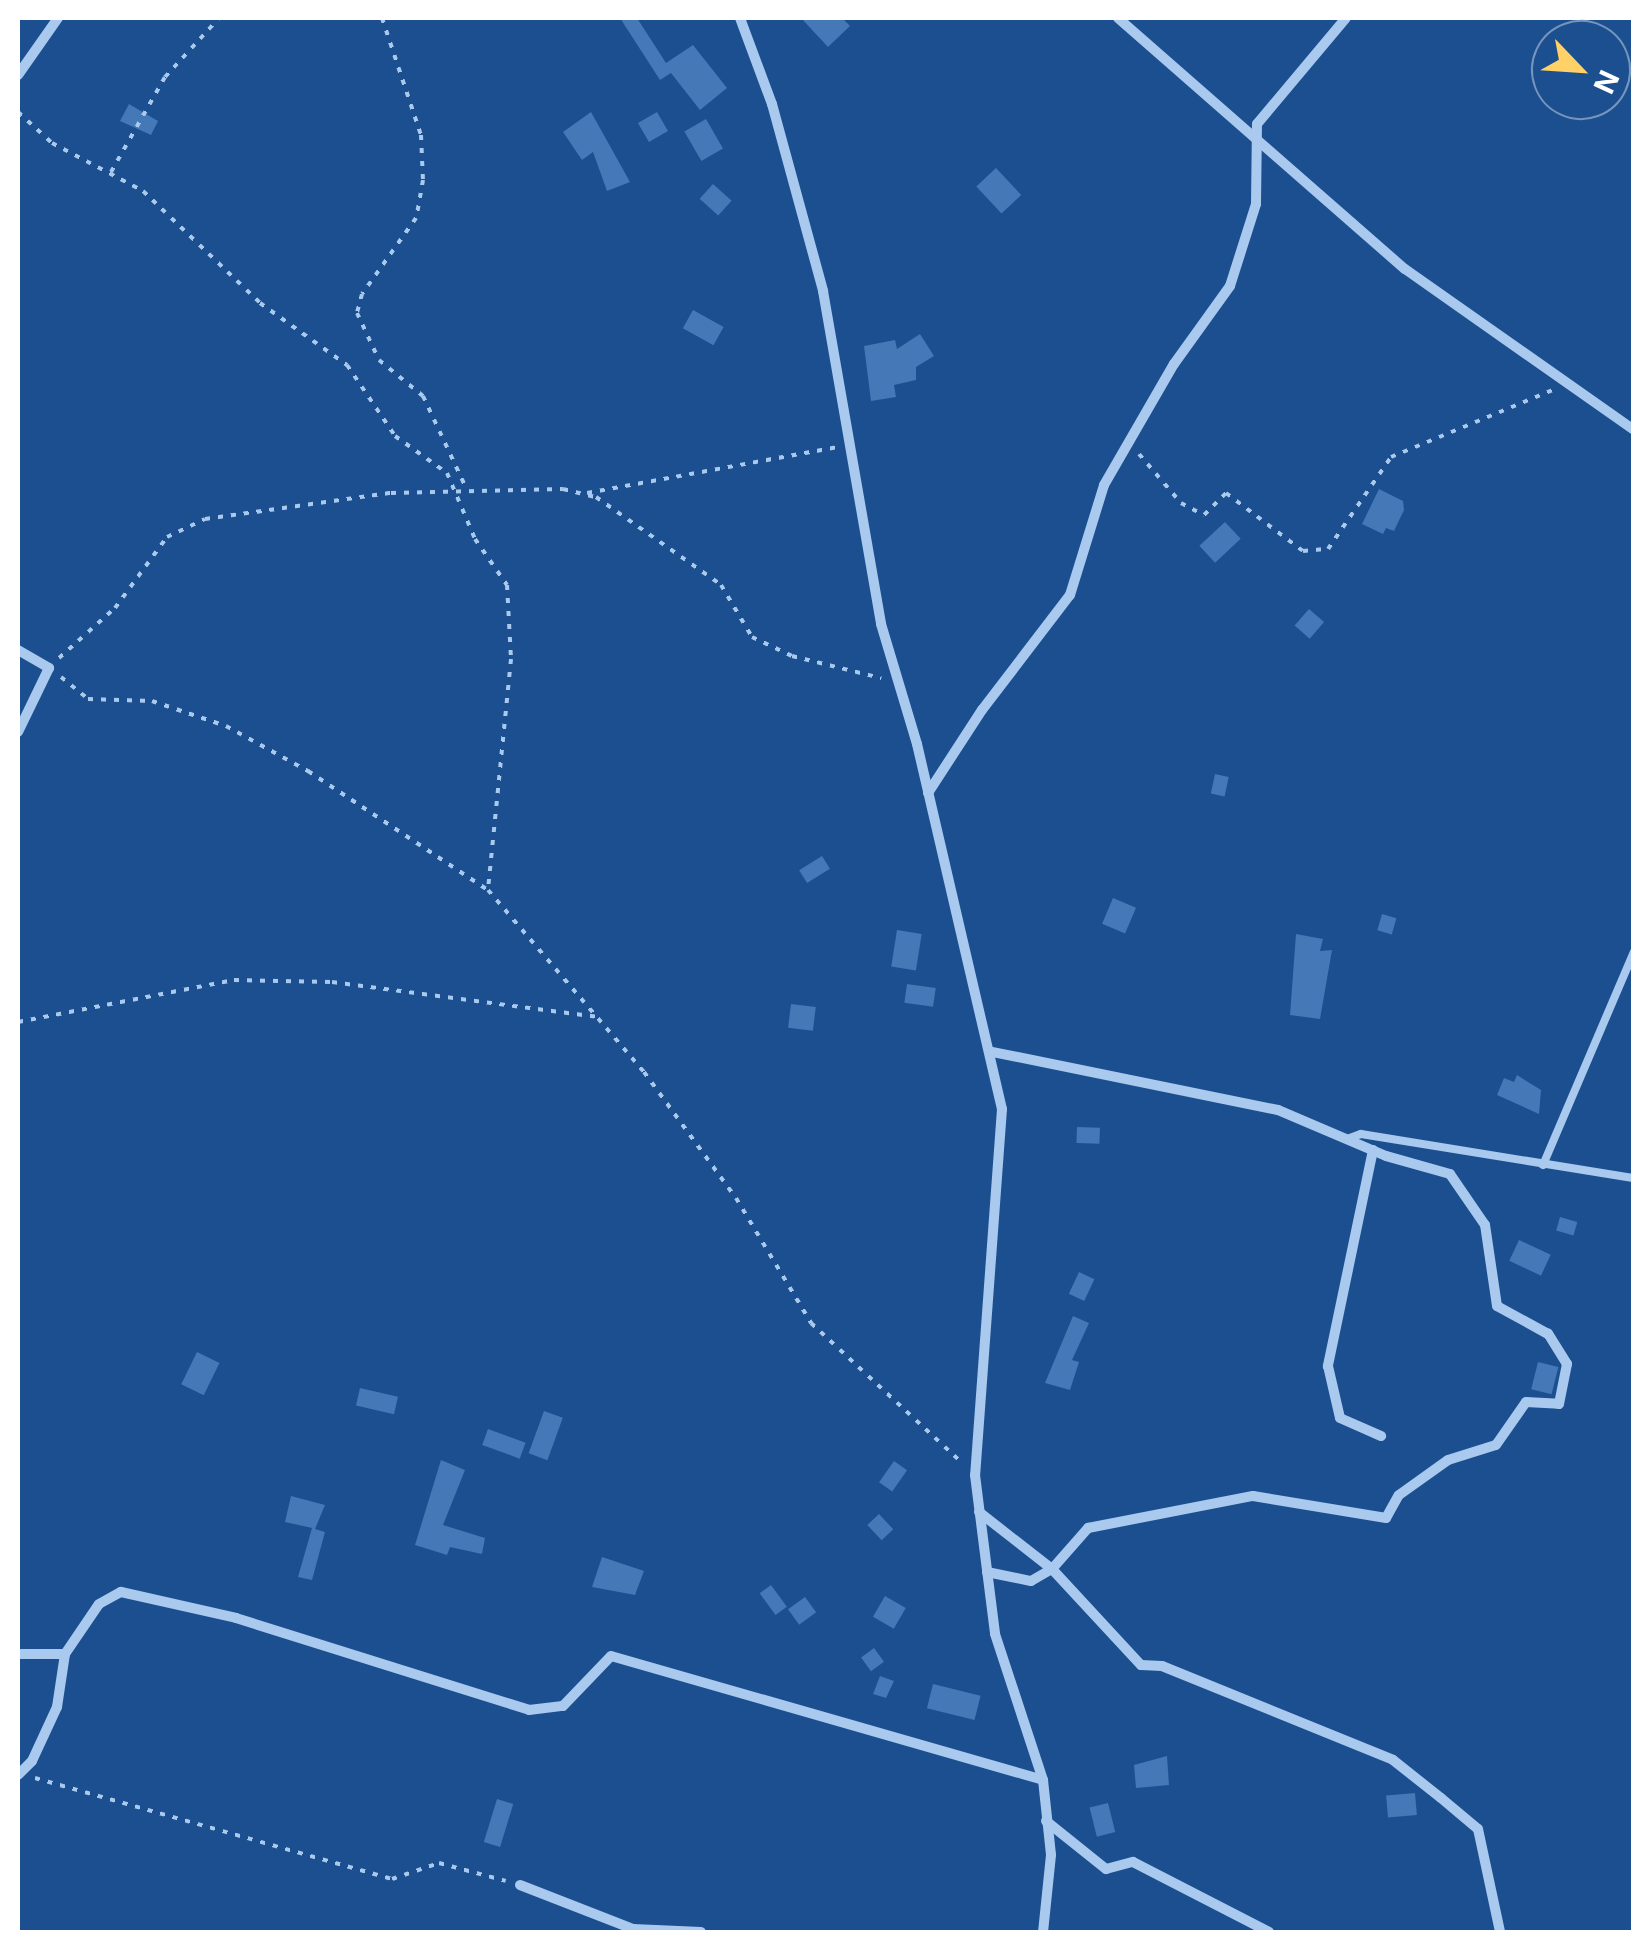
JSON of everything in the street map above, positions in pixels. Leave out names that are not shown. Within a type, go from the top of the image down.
[{"type":"street","points":[[18,75],[58,18]]},
{"type":"street","points":[[740,18],[772,104],[823,290],[881,624],[928,793],[973,998],[992,1052],[1002,1109],[976,1475],[995,1634],[1043,1780],[1051,1855],[1043,1932]]},
{"type":"street","points":[[1118,18],[1405,269],[1634,430]]},
{"type":"street","points":[[928,793],[982,710],[1070,595],[1104,484],[1230,286],[1256,204],[1254,137],[1264,108],[1346,18]]},
{"type":"street","points":[[18,650],[49,668],[18,732]]},
{"type":"street","points":[[987,1572],[1032,1581],[1052,1569],[1088,1528],[1253,1496],[1386,1518],[1399,1494],[1448,1460],[1496,1445],[1526,1402],[1559,1404],[1567,1364],[1548,1334],[1497,1306],[1490,1242],[1468,1194],[1450,1174],[1373,1150],[1278,1110],[992,1052]]},
{"type":"street","points":[[1373,1150],[1328,1366],[1340,1418],[1381,1436]]},
{"type":"street","points":[[979,1512],[1052,1569],[1142,1665],[1162,1666],[1393,1760],[1430,1788],[1478,1829],[1500,1932]]},
{"type":"street","points":[[18,1774],[32,1761],[57,1707],[65,1654],[99,1604],[121,1592],[236,1618],[529,1710],[563,1706],[611,1656],[1043,1780]]},
{"type":"street","points":[[18,1654],[65,1654]]},
{"type":"street","points":[[1045,1820],[1106,1868],[1133,1862],[1269,1932]]},
{"type":"street","points":[[520,1885],[633,1929],[701,1932]]},
{"type":"lane","points":[[1543,1165],[1634,952]]},
{"type":"lane","points":[[1347,1139],[1361,1134],[1634,1178]]},
{"type":"path","points":[[110,173],[165,77],[219,18]]},
{"type":"path","points":[[382,18],[421,135],[423,180],[416,218],[362,294],[357,313],[380,360],[423,396],[466,488]]},
{"type":"path","points":[[18,112],[52,143],[144,191],[260,303],[346,365],[396,436],[447,473],[475,539],[508,585],[511,659],[488,890]]},
{"type":"path","points":[[1128,442],[1181,503],[1204,515],[1226,493],[1302,551],[1328,549],[1391,456],[1568,383]]},
{"type":"path","points":[[852,445],[586,493],[466,488],[205,519],[166,537],[114,608],[49,668],[88,699],[152,702],[226,726],[488,890],[597,1017],[736,1198],[811,1323],[976,1475]]},
{"type":"path","points":[[586,493],[721,585],[752,637],[792,656],[853,667],[900,686]]},
{"type":"path","points":[[18,1022],[234,980],[332,982],[597,1017]]},
{"type":"path","points":[[18,1774],[392,1879],[439,1862],[520,1885]]},
{"type":"building","points":[[620,18],[637,18],[666,63],[693,45],[727,88],[700,110],[671,73],[660,80]]},
{"type":"building","points":[[801,18],[842,18],[850,26],[828,47]]},
{"type":"building","points":[[129,104],[158,121],[151,135],[120,121]]},
{"type":"building","points":[[591,112],[630,182],[607,191],[593,152],[582,160],[563,132]]},
{"type":"building","points":[[657,112],[668,131],[649,142],[638,123]]},
{"type":"building","points":[[706,119],[723,148],[701,161],[684,132]]},
{"type":"building","points":[[996,168],[1021,195],[1001,213],[976,186]]},
{"type":"building","points":[[713,184],[732,201],[718,216],[700,199]]},
{"type":"building","points":[[693,310],[724,327],[713,345],[683,328]]},
{"type":"building","points":[[920,334],[934,356],[916,367],[916,380],[894,385],[896,397],[871,401],[864,346],[895,340],[897,349]]},
{"type":"building","points":[[1379,489],[1403,501],[1404,510],[1394,531],[1386,528],[1383,534],[1362,524]]},
{"type":"building","points":[[1225,522],[1241,539],[1215,563],[1199,546]]},
{"type":"building","points":[[1309,609],[1324,622],[1310,639],[1295,626]]},
{"type":"building","points":[[1215,774],[1229,777],[1225,796],[1211,794]]},
{"type":"building","points":[[822,856],[830,869],[807,883],[799,870]]},
{"type":"building","points":[[1113,898],[1136,908],[1125,934],[1102,924]]},
{"type":"building","points":[[1382,914],[1396,918],[1392,934],[1377,930]]},
{"type":"building","points":[[897,930],[922,934],[916,970],[891,967]]},
{"type":"building","points":[[1296,934],[1323,939],[1320,951],[1332,950],[1320,1019],[1290,1015]]},
{"type":"building","points":[[907,984],[936,988],[933,1007],[904,1003]]},
{"type":"building","points":[[791,1004],[816,1007],[813,1031],[788,1028]]},
{"type":"building","points":[[1517,1075],[1541,1090],[1539,1114],[1497,1095],[1504,1078],[1514,1082]]},
{"type":"building","points":[[1077,1127],[1100,1128],[1099,1144],[1076,1143]]},
{"type":"building","points":[[1560,1217],[1577,1222],[1573,1235],[1556,1230]]},
{"type":"building","points":[[1519,1240],[1551,1255],[1541,1276],[1509,1261]]},
{"type":"building","points":[[1079,1272],[1094,1279],[1084,1301],[1069,1294]]},
{"type":"building","points":[[1073,1316],[1089,1323],[1072,1360],[1079,1362],[1070,1390],[1045,1383]]},
{"type":"building","points":[[197,1352],[219,1363],[204,1395],[181,1384]]},
{"type":"building","points":[[1538,1362],[1558,1367],[1552,1394],[1531,1389]]},
{"type":"building","points":[[360,1388],[398,1397],[394,1414],[356,1406]]},
{"type":"building","points":[[544,1411],[563,1418],[547,1460],[529,1453]]},
{"type":"building","points":[[488,1429],[526,1443],[520,1459],[482,1445]]},
{"type":"building","points":[[441,1460],[465,1470],[443,1525],[485,1538],[482,1554],[450,1547],[447,1555],[415,1545]]},
{"type":"building","points":[[894,1461],[907,1470],[892,1491],[879,1482]]},
{"type":"building","points":[[291,1496],[325,1505],[315,1529],[325,1532],[312,1580],[298,1577],[312,1528],[285,1522]]},
{"type":"building","points":[[879,1514],[893,1529],[882,1540],[867,1525]]},
{"type":"building","points":[[602,1557],[644,1571],[635,1595],[592,1587]]},
{"type":"building","points":[[771,1585],[787,1607],[776,1615],[760,1593]]},
{"type":"building","points":[[885,1596],[906,1608],[894,1629],[873,1617]]},
{"type":"building","points":[[805,1597],[816,1612],[799,1625],[788,1609]]},
{"type":"building","points":[[874,1648],[884,1662],[871,1671],[861,1657]]},
{"type":"building","points":[[880,1676],[894,1681],[886,1698],[873,1694]]},
{"type":"building","points":[[933,1684],[981,1696],[974,1720],[927,1708]]},
{"type":"building","points":[[1167,1756],[1169,1785],[1136,1788],[1134,1765]]},
{"type":"building","points":[[1415,1793],[1417,1815],[1388,1817],[1386,1796]]},
{"type":"building","points":[[497,1799],[513,1804],[500,1847],[484,1842]]},
{"type":"building","points":[[1108,1803],[1115,1832],[1097,1837],[1090,1808]]}]
